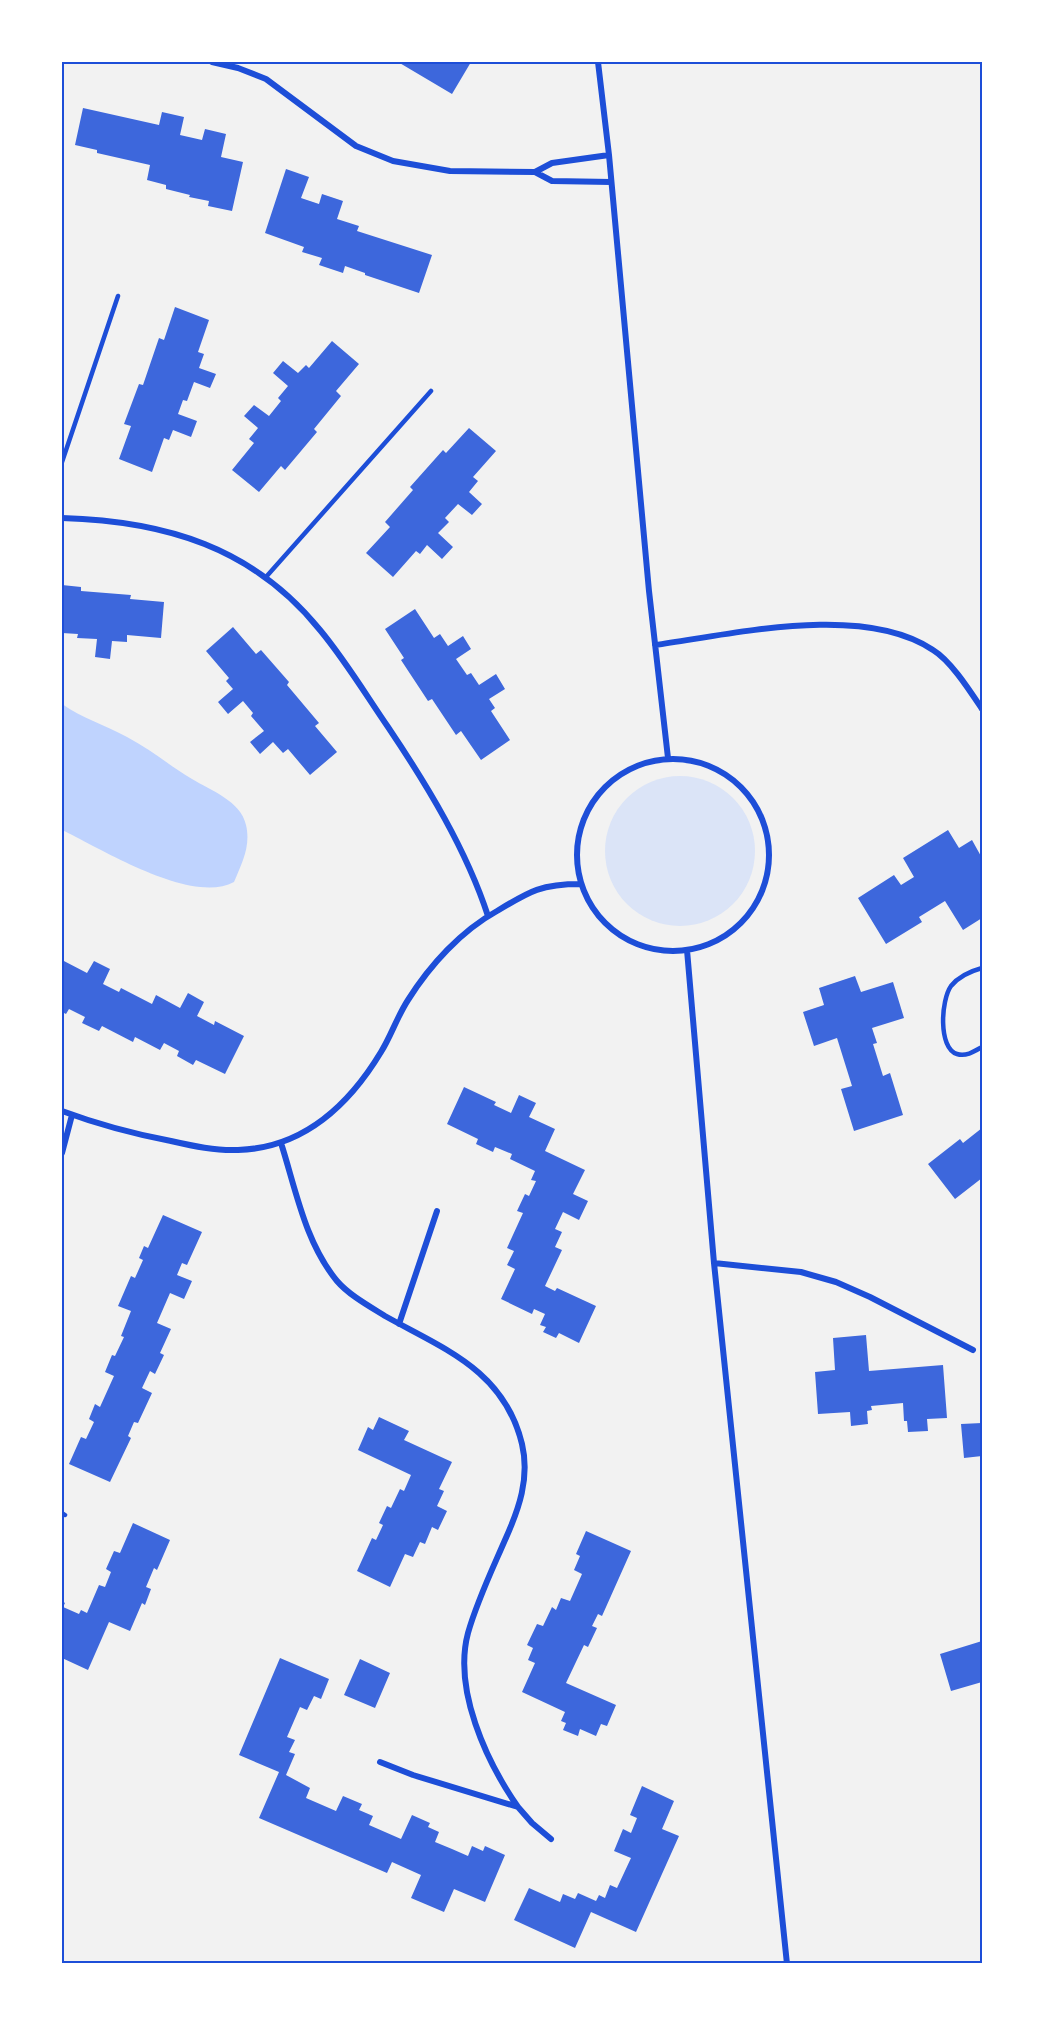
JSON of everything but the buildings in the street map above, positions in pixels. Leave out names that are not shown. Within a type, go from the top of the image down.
[{"type":"street","points":[[212,62],[238,68],[266,80],[356,146],[407,165],[438,169],[535,172],[552,181],[610,182]]},
{"type":"street","points":[[598,62],[668,758]]},
{"type":"street","points":[[535,172],[552,163],[609,155]]},
{"type":"street","points":[[62,518],[133,524],[170,532],[230,555],[266,577],[298,606],[319,629],[404,751],[468,865],[488,916]]},
{"type":"street","points":[[655,645],[810,626],[882,630],[935,650],[982,709]]},
{"type":"street","points":[[668,758],[700,762],[730,777],[752,800],[766,829],[769,861],[761,892],[744,920],[718,940],[687,950],[659,950],[632,942],[609,927],[590,904],[581,884],[577,861],[578,838],[589,808],[609,783],[637,765],[668,758]]},
{"type":"street","points":[[62,1111],[157,1139],[224,1150],[260,1149],[281,1143],[306,1132],[329,1117],[361,1083],[382,1050],[407,1001],[430,970],[464,933],[532,890],[557,884],[581,884]]},
{"type":"street","points":[[687,950],[714,1263],[787,1964]]},
{"type":"street","points":[[62,1153],[72,1115]]},
{"type":"street","points":[[281,1143],[305,1223],[318,1254],[338,1282],[366,1305],[446,1348],[483,1375],[507,1405],[519,1431],[523,1446],[525,1477],[523,1492],[515,1518],[476,1608],[467,1635],[464,1664],[467,1694],[477,1726],[504,1788],[532,1823],[551,1839]]},
{"type":"street","points":[[399,1324],[437,1211]]},
{"type":"street","points":[[714,1263],[801,1272],[836,1282],[973,1350]]},
{"type":"street","points":[[381,1762],[518,1807]]},
{"type":"lane","points":[[62,462],[118,296]]},
{"type":"lane","points":[[266,577],[431,392]]},
{"type":"lane","points":[[982,968],[959,978],[951,986],[946,995],[942,1019],[949,1048],[953,1052],[959,1056],[982,1047]]},
{"type":"shaded area","points":[[680,776],[709,781],[722,788],[733,798],[743,809],[750,822],[755,851],[750,880],[743,893],[733,904],[722,914],[709,921],[680,926],[651,921],[638,914],[627,904],[617,893],[610,880],[605,851],[610,822],[617,809],[627,798],[638,788],[651,781]]},
{"type":"water","points":[[62,704],[135,742],[224,797],[238,809],[246,825],[247,840],[245,854],[234,882],[216,887],[171,881],[123,861],[62,830]]}]
